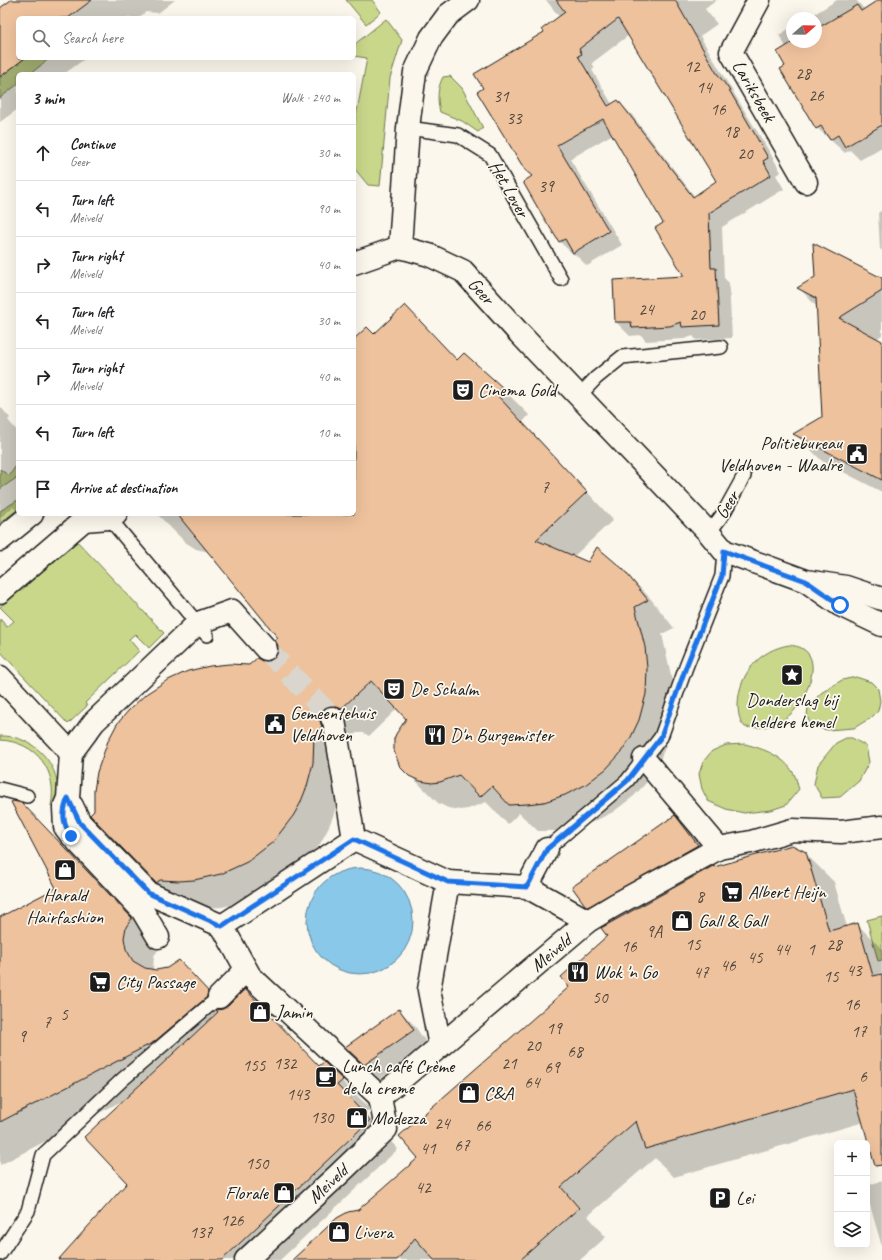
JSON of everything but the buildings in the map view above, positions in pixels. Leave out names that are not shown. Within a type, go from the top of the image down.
[{"type":"street","points":[[356,262],[400,247],[408,128],[415,72],[430,38],[448,15],[468,0]]},
{"type":"street","name":"Lariksbeek","points":[[759,0],[731,52],[806,182]]},
{"type":"street","name":"Geer","points":[[400,247],[429,255],[463,271],[709,533],[724,551]]},
{"type":"street","points":[[0,540],[30,516]]},
{"type":"street","points":[[0,592],[84,520],[104,516]]},
{"type":"street","points":[[724,551],[806,581],[846,587],[882,599]]},
{"type":"street","points":[[806,581],[840,605],[882,625]]},
{"type":"street","points":[[158,937],[142,910],[65,828],[64,808],[68,798],[71,753],[94,722],[202,629],[232,610],[266,649]]},
{"type":"street","points":[[0,677],[71,753]]},
{"type":"street","points":[[222,926],[354,839],[334,720],[332,718]]},
{"type":"street","points":[[644,759],[719,848]]},
{"type":"street","points":[[68,798],[80,823],[148,893],[222,926],[250,976],[380,1097]]},
{"type":"street","name":"Meiveld","points":[[246,1260],[386,1129],[380,1097],[588,921],[614,905],[719,848],[751,842],[792,830],[841,832],[882,827]]},
{"type":"street","name":"Meiveld","points":[[354,839],[448,882],[527,887],[588,921]]},
{"type":"street","points":[[527,887],[547,849]]},
{"type":"street","points":[[440,1046],[429,990],[448,882]]},
{"type":"street","points":[[219,997],[246,970]]},
{"type":"lane","name":"Het Lover","points":[[408,128],[458,135],[490,155],[561,278]]},
{"type":"lane","points":[[579,396],[596,378],[622,357],[721,347]]},
{"type":"lane","name":"Geer","points":[[709,533],[723,514],[744,476]]},
{"type":"lane","points":[[110,516],[202,629]]},
{"type":"lane","points":[[547,849],[627,781],[661,737],[686,667],[722,576],[724,551]]},
{"type":"lane","points":[[0,789],[27,796]]},
{"type":"lane","points":[[0,1254],[28,1211],[43,1154],[123,1079],[219,997]]},
{"type":"green space","points":[[346,0],[372,0],[381,12],[366,24]]},
{"type":"green space","points":[[386,19],[402,40],[390,78],[380,186],[368,185],[356,170],[356,116],[367,58],[356,56],[356,43]]},
{"type":"green space","points":[[22,60],[48,60],[32,72],[16,72],[16,86],[0,98],[0,77]]},
{"type":"green space","points":[[450,76],[462,88],[483,128],[478,132],[462,121],[440,112],[438,99],[440,85],[443,77]]},
{"type":"green space","points":[[16,466],[16,478],[0,489],[0,469],[9,476]]},
{"type":"green space","points":[[16,501],[16,511],[0,523],[0,511]]},
{"type":"green space","points":[[74,538],[164,633],[149,648],[135,634],[129,639],[139,651],[85,703],[87,706],[68,724],[0,651],[0,619],[7,627],[14,621],[0,607]]},
{"type":"green space","points":[[789,645],[803,649],[809,655],[812,663],[810,681],[802,700],[792,713],[772,725],[765,727],[745,727],[739,716],[738,704],[739,693],[747,673],[760,658],[769,652]]},
{"type":"green space","points":[[856,677],[871,682],[878,689],[880,701],[878,711],[872,717],[854,728],[827,730],[811,726],[807,716],[808,707],[821,693],[842,680]]},
{"type":"green space","points":[[0,736],[21,739],[30,744],[46,757],[56,775],[58,794],[56,807],[51,806],[51,781],[48,770],[42,761],[25,746],[0,740]]},
{"type":"green space","points":[[846,738],[852,738],[866,746],[869,762],[859,781],[840,797],[822,798],[814,784],[818,765],[836,743]]},
{"type":"green space","points":[[745,744],[773,754],[785,762],[790,768],[795,776],[799,789],[786,805],[771,810],[744,813],[726,809],[708,801],[702,789],[699,774],[703,762],[712,751],[726,745]]},
{"type":"green space","points":[[882,916],[882,960],[878,961],[867,920]]},
{"type":"water","points":[[360,868],[380,872],[398,883],[409,901],[413,921],[409,941],[398,959],[380,970],[360,974],[340,970],[322,959],[311,941],[307,921],[311,901],[322,883],[340,872]]},
{"type":"tunnel","points":[[266,649],[332,718]]},
{"type":"place","name":"Cinema Gold","points":[[463,390]]},
{"type":"place","name":"Politiebureau Veldhoven - Waalre","points":[[857,454]]},
{"type":"place","name":"Donderslag bij heldere hemel","points":[[792,675]]},
{"type":"place","name":"De Schalm","points":[[394,689]]},
{"type":"place","name":"Gemeentehuis Veldhoven","points":[[275,724]]},
{"type":"place","name":"D'n Burgemister","points":[[435,735]]},
{"type":"place","name":"Harald Hairfashion","points":[[65,870]]},
{"type":"place","name":"Albert Heijn","points":[[732,892]]},
{"type":"place","name":"Gall & Gall","points":[[682,921]]},
{"type":"place","name":"Wok 'n Go","points":[[578,972]]},
{"type":"place","name":"City Passage","points":[[100,982]]},
{"type":"place","name":"Jamin","points":[[260,1012]]},
{"type":"place","name":"Lunch café Crème de la creme","points":[[326,1077]]},
{"type":"place","name":"C&A","points":[[469,1093]]},
{"type":"place","name":"Modezza","points":[[357,1118]]},
{"type":"place","name":"Florale","points":[[284,1193]]},
{"type":"place","name":"Lei","points":[[720,1198]]},
{"type":"place","name":"Livera","points":[[339,1232]]},
{"type":"route","points":[[71,836],[65,828],[64,817],[64,808],[68,798],[80,823],[148,893],[222,926],[354,839],[448,882],[527,887],[547,849],[627,781],[661,737],[686,667],[722,576],[724,551],[806,581],[840,605]]}]
